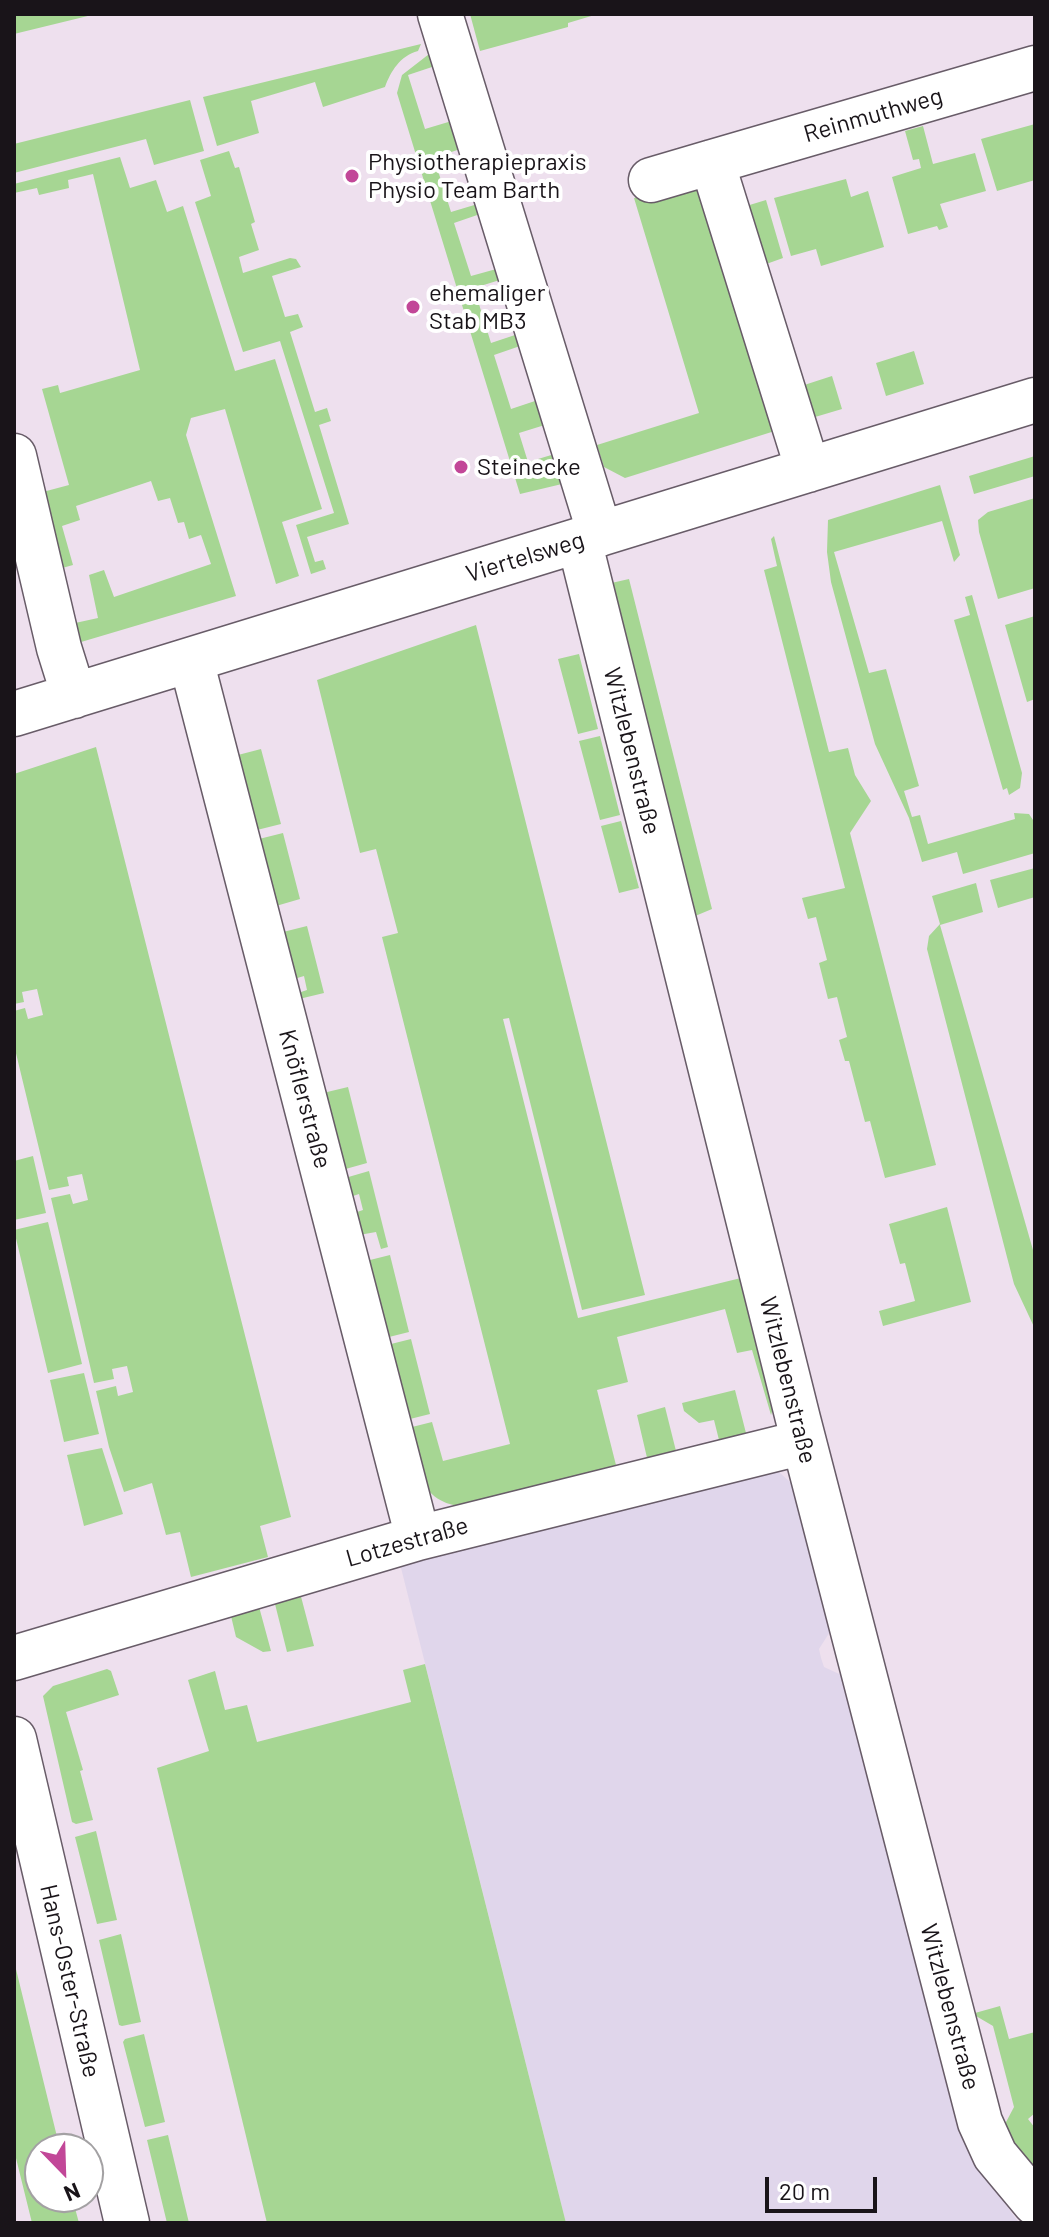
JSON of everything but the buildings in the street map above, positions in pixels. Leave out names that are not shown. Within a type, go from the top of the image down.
[{"type":"street","name":"Witzlebenstraße","points":[[440,14],[590,537],[804,1442],[980,2122],[995,2155],[1035,2203]]},
{"type":"street","name":"Reinmuthweg","points":[[651,180],[1035,68]]},
{"type":"street","points":[[712,162],[808,470]]},
{"type":"street","name":"Viertelsweg","points":[[14,714],[1035,400]]},
{"type":"street","points":[[14,456],[59,648],[74,696]]},
{"type":"street","name":"Knöflerstraße","points":[[191,660],[418,1538]]},
{"type":"street","name":"Lotzestraße","points":[[14,1658],[418,1538],[804,1442]]},
{"type":"street","name":"Hans-Oster-Straße","points":[[14,1739],[127,2223]]},
{"type":"shaded area","points":[[766,1466],[780,1473],[800,1491],[833,1627],[819,1649],[821,1658],[824,1667],[848,1678],[970,2155],[1019,2223],[566,2223],[399,1560]]},
{"type":"green space","points":[[14,14],[96,14],[14,34]]},
{"type":"green space","points":[[470,14],[598,14],[568,23],[568,27],[480,51]]},
{"type":"green space","points":[[421,44],[418,51],[406,56],[397,65],[385,87],[323,107],[315,82],[251,101],[259,133],[217,146],[203,97]]},
{"type":"green space","points":[[433,51],[438,65],[408,75],[425,129],[455,120],[463,148],[434,158],[451,212],[481,203],[483,213],[454,223],[471,276],[500,268],[503,279],[474,288],[491,343],[521,333],[523,345],[494,355],[511,409],[541,399],[548,424],[519,433],[528,462],[558,453],[562,484],[520,494],[397,93],[402,75]]},
{"type":"green space","points":[[190,100],[204,151],[154,165],[146,139],[14,173],[14,144]]},
{"type":"green space","points":[[1035,124],[1035,180],[997,191],[981,139]]},
{"type":"green space","points":[[923,126],[933,164],[975,153],[986,191],[940,204],[948,227],[939,230],[937,226],[908,234],[892,177],[921,168],[919,159],[913,160],[905,131]]},
{"type":"green space","points":[[229,151],[235,168],[239,167],[255,222],[251,224],[259,250],[239,257],[243,273],[290,258],[296,259],[301,267],[272,276],[285,317],[298,314],[303,327],[290,332],[315,412],[327,408],[331,421],[319,425],[349,524],[307,537],[315,562],[323,560],[326,569],[311,574],[296,525],[334,513],[280,341],[243,352],[195,202],[211,196],[200,160]]},
{"type":"green space","points":[[120,157],[130,188],[156,180],[167,212],[183,206],[235,371],[275,359],[322,509],[282,522],[299,576],[276,584],[225,409],[191,418],[186,435],[236,596],[71,645],[66,625],[98,618],[89,575],[104,570],[114,597],[211,564],[201,535],[189,539],[184,522],[178,523],[170,498],[158,501],[151,481],[76,506],[80,520],[62,526],[73,565],[55,570],[39,493],[69,485],[42,389],[58,385],[60,393],[140,370],[93,174],[68,180],[69,188],[39,195],[37,188],[14,193],[14,184]]},
{"type":"green space","points":[[846,179],[851,197],[868,191],[884,247],[821,266],[816,249],[791,256],[774,198]]},
{"type":"green space","points":[[684,183],[696,183],[778,430],[625,478],[604,467],[597,445],[699,413],[634,198]]},
{"type":"green space","points":[[766,200],[783,258],[758,267],[743,207]]},
{"type":"green space","points":[[914,351],[924,384],[886,396],[876,363]]},
{"type":"green space","points":[[832,376],[842,409],[805,420],[795,388]]},
{"type":"green space","points":[[1035,456],[1035,476],[974,494],[969,476]]},
{"type":"green space","points":[[940,485],[960,555],[954,562],[942,521],[834,552],[869,673],[886,669],[919,786],[904,791],[912,817],[920,815],[928,844],[1015,819],[1014,813],[1029,814],[1035,823],[1035,853],[963,874],[957,852],[922,862],[909,818],[875,744],[831,582],[827,552],[828,520]]},
{"type":"green space","points":[[1035,498],[1035,588],[998,599],[978,520],[988,512]]},
{"type":"green space","points":[[774,536],[829,752],[848,748],[855,775],[871,801],[850,833],[936,1165],[885,1178],[870,1121],[865,1122],[849,1061],[845,1061],[839,1040],[847,1037],[837,997],[828,999],[819,963],[827,960],[816,917],[808,919],[802,898],[845,888],[764,570],[777,566],[771,539]]},
{"type":"green space","points":[[629,579],[712,909],[688,919],[607,584]]},
{"type":"green space","points":[[972,595],[1022,773],[1020,788],[1009,795],[1007,788],[1003,790],[954,620],[970,615],[965,597]]},
{"type":"green space","points":[[1035,616],[1035,699],[1027,702],[1005,625]]},
{"type":"green space","points":[[476,625],[645,1295],[582,1310],[509,1018],[503,1019],[578,1318],[745,1277],[776,1399],[771,1415],[752,1350],[737,1353],[725,1309],[617,1337],[628,1382],[597,1390],[617,1469],[466,1507],[450,1504],[429,1491],[418,1469],[408,1428],[432,1422],[443,1461],[510,1444],[382,937],[398,933],[376,849],[360,853],[317,680]]},
{"type":"green space","points":[[579,654],[598,729],[578,734],[558,659]]},
{"type":"green space","points":[[600,736],[620,815],[600,820],[579,741]]},
{"type":"green space","points":[[96,747],[291,1517],[260,1526],[268,1557],[191,1577],[180,1532],[166,1535],[152,1483],[124,1492],[109,1447],[96,1391],[116,1386],[118,1396],[133,1392],[127,1366],[112,1369],[114,1379],[94,1383],[51,1198],[70,1194],[73,1204],[88,1200],[82,1174],[67,1177],[69,1186],[49,1190],[14,1045],[14,1011],[25,1008],[28,1019],[43,1015],[37,989],[22,992],[24,1002],[14,1004],[14,774]]},
{"type":"green space","points":[[261,749],[281,824],[257,830],[238,755]]},
{"type":"green space","points":[[621,821],[639,888],[619,893],[601,826]]},
{"type":"green space","points":[[283,833],[300,899],[276,906],[259,839]]},
{"type":"green space","points":[[1035,868],[1035,897],[998,908],[990,880]]},
{"type":"green space","points":[[976,883],[983,912],[940,925],[1035,1257],[1035,1329],[1014,1284],[927,949],[929,936],[940,924],[932,896]]},
{"type":"green space","points":[[307,926],[324,993],[299,999],[298,993],[307,990],[304,976],[294,979],[283,932]]},
{"type":"green space","points":[[348,1087],[367,1163],[342,1170],[323,1093]]},
{"type":"green space","points":[[33,1156],[46,1213],[14,1220],[14,1161]]},
{"type":"green space","points":[[369,1171],[388,1247],[381,1249],[376,1232],[359,1235],[354,1213],[363,1210],[359,1194],[350,1197],[345,1178]]},
{"type":"green space","points":[[947,1207],[971,1302],[883,1326],[879,1311],[915,1301],[905,1263],[900,1264],[889,1224]]},
{"type":"green space","points":[[48,1222],[82,1364],[48,1373],[14,1230]]},
{"type":"green space","points":[[390,1255],[409,1332],[385,1338],[366,1261]]},
{"type":"green space","points":[[411,1339],[430,1414],[406,1420],[387,1345]]},
{"type":"green space","points":[[84,1373],[99,1434],[64,1442],[50,1380]]},
{"type":"green space","points":[[735,1390],[747,1437],[720,1444],[714,1420],[699,1423],[684,1411],[682,1403]]},
{"type":"green space","points":[[665,1407],[677,1455],[648,1462],[637,1415]]},
{"type":"green space","points":[[102,1448],[123,1514],[84,1526],[67,1455]]},
{"type":"green space","points":[[299,1589],[314,1646],[287,1652],[273,1596]]},
{"type":"green space","points":[[258,1603],[271,1651],[263,1652],[236,1637],[231,1616]]},
{"type":"green space","points":[[425,1664],[566,2223],[267,2223],[157,1768],[209,1751],[188,1680],[215,1671],[225,1710],[247,1705],[257,1742],[411,1702],[403,1670]]},
{"type":"green space","points":[[107,1669],[111,1671],[119,1695],[66,1712],[83,1770],[80,1771],[93,1820],[76,1824],[72,1822],[43,1696],[53,1686]]},
{"type":"green space","points":[[96,1831],[117,1920],[97,1924],[75,1837]]},
{"type":"green space","points":[[121,1934],[141,2022],[122,2026],[119,2025],[99,1940]]},
{"type":"green space","points":[[14,1961],[56,2133],[24,2133],[24,2191],[14,2150]]},
{"type":"green space","points":[[1000,2006],[1009,2039],[1035,2032],[1035,2113],[1028,2119],[1035,2128],[1035,2170],[1011,2144],[1005,2124],[1014,2107],[993,2026],[975,2013]]},
{"type":"green space","points":[[144,2034],[165,2122],[145,2127],[123,2042]]},
{"type":"green space","points":[[168,2135],[189,2223],[167,2223],[147,2140]]},
{"type":"green space","points":[[30,2213],[76,2213],[79,2223],[32,2223]]},
{"type":"place","name":"Physiotherapiepraxis Physio Team Barth","points":[[352,176]]},
{"type":"place","name":"ehemaliger Stab MB3","points":[[413,307]]},
{"type":"place","name":"Steinecke","points":[[461,467]]}]
